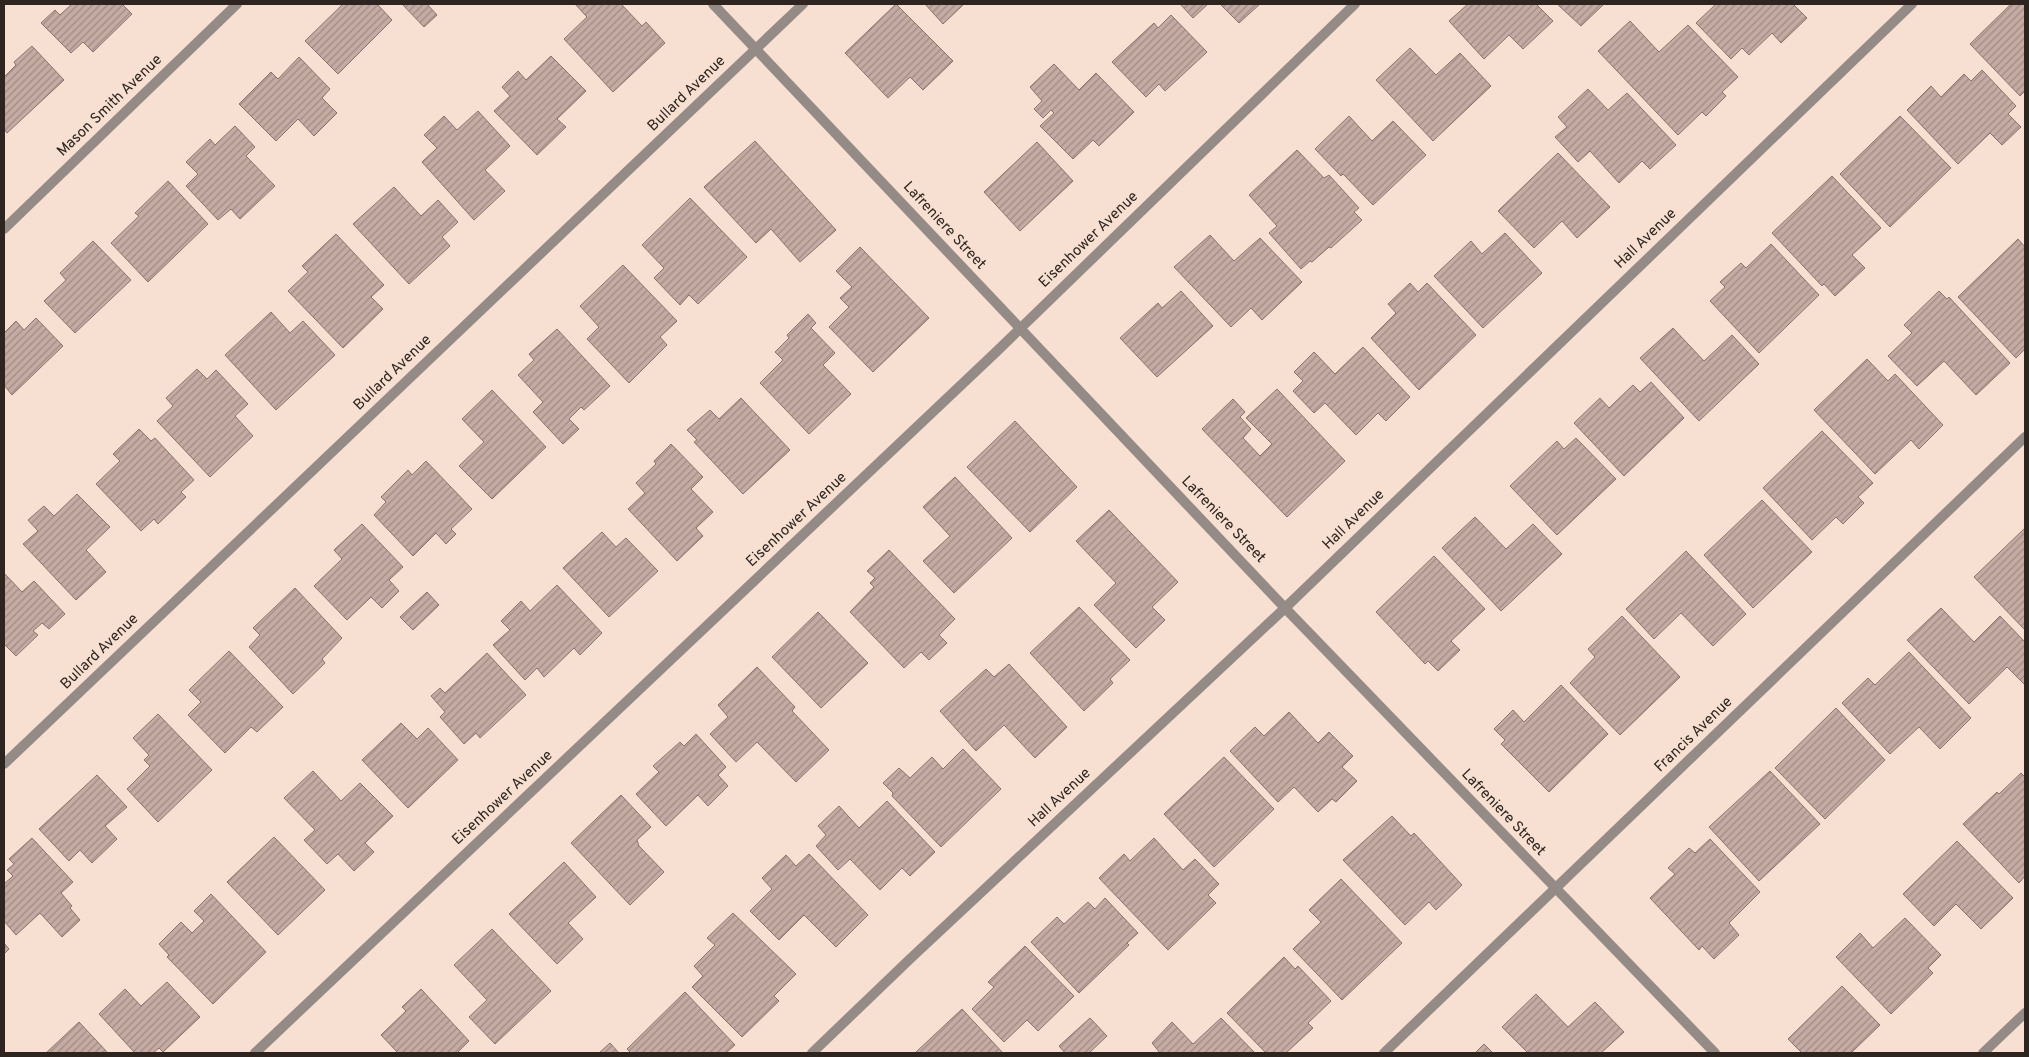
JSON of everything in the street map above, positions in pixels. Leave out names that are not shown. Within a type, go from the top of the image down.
[{"type":"street","name":"Mason Smith Avenue","points":[[4,229],[237,4]]},
{"type":"street","name":"Lafreniere Street","points":[[713,4],[1285,608],[1715,1053]]},
{"type":"street","name":"Bullard Avenue","points":[[4,764],[803,4]]},
{"type":"street","name":"Eisenhower Avenue","points":[[255,1053],[1020,329],[1355,4]]},
{"type":"street","name":"Hall Avenue","points":[[812,1053],[910,958],[1285,608],[1912,4]]},
{"type":"street","name":"Francis Avenue","points":[[1384,1053],[2025,437]]},
{"type":"street","points":[[1983,1053],[2025,1013]]},
{"type":"building","points":[[72,4],[122,4],[132,14],[93,52],[83,42],[71,53],[41,23],[55,10],[60,15]]},
{"type":"building","points":[[343,4],[377,4],[392,20],[338,74],[305,41]]},
{"type":"building","points":[[402,4],[427,4],[437,15],[424,27]]},
{"type":"building","points":[[575,4],[621,4],[642,26],[646,22],[665,43],[613,92],[564,39],[587,17]]},
{"type":"building","points":[[896,4],[953,61],[923,90],[910,77],[888,98],[845,53]]},
{"type":"building","points":[[925,4],[964,4],[943,24]]},
{"type":"building","points":[[1180,4],[1208,4],[1193,18]]},
{"type":"building","points":[[1220,4],[1260,4],[1239,23]]},
{"type":"building","points":[[1468,4],[1536,4],[1553,21],[1523,49],[1509,35],[1484,59],[1449,21]]},
{"type":"building","points":[[1557,4],[1604,4],[1581,26]]},
{"type":"building","points":[[1716,4],[1793,4],[1807,18],[1781,43],[1772,33],[1749,55],[1742,48],[1731,59],[1696,23]]},
{"type":"building","points":[[2011,4],[2025,4],[2025,91],[2020,96],[1970,44]]},
{"type":"building","points":[[1171,15],[1207,52],[1165,91],[1159,84],[1146,97],[1112,62],[1154,23],[1158,28]]},
{"type":"building","points":[[1630,21],[1659,52],[1688,25],[1738,77],[1722,92],[1726,96],[1706,116],[1702,112],[1678,135],[1598,51]]},
{"type":"building","points":[[32,46],[64,80],[7,133],[4,129],[4,77],[16,65],[14,62]]},
{"type":"building","points":[[1410,48],[1436,75],[1460,53],[1491,86],[1433,141],[1376,80]]},
{"type":"building","points":[[551,56],[586,91],[557,119],[566,127],[537,155],[494,111],[510,96],[502,87],[518,71],[526,80]]},
{"type":"building","points":[[299,57],[330,89],[322,98],[337,113],[314,136],[298,119],[276,141],[239,104],[271,72],[278,79]]},
{"type":"building","points":[[1054,64],[1079,90],[1096,73],[1134,112],[1099,146],[1093,140],[1073,159],[1040,126],[1054,113],[1051,110],[1043,118],[1034,109],[1042,101],[1030,87]]},
{"type":"building","points":[[1982,70],[2016,106],[2008,114],[2021,127],[2002,145],[1990,133],[1958,164],[1907,110],[1931,86],[1941,97],[1964,74],[1971,81]]},
{"type":"building","points":[[1588,89],[1608,110],[1627,93],[1676,145],[1650,169],[1642,161],[1619,183],[1590,151],[1578,162],[1555,137],[1567,127],[1558,117]]},
{"type":"building","points":[[478,111],[510,146],[485,170],[505,191],[474,220],[422,162],[437,148],[424,135],[444,116],[457,130]]},
{"type":"building","points":[[1349,116],[1372,141],[1393,121],[1426,155],[1373,205],[1315,149]]},
{"type":"building","points":[[1900,116],[1951,168],[1890,227],[1840,174]]},
{"type":"building","points":[[235,126],[255,147],[246,156],[275,186],[240,219],[231,209],[218,220],[186,186],[198,174],[186,162],[210,139],[215,145]]},
{"type":"building","points":[[755,141],[836,230],[800,262],[771,229],[756,243],[704,187]]},
{"type":"building","points":[[1037,142],[1073,181],[1020,231],[984,192]]},
{"type":"building","points":[[1297,150],[1324,178],[1329,175],[1359,208],[1354,212],[1362,220],[1331,248],[1329,247],[1301,269],[1269,233],[1277,226],[1249,195]]},
{"type":"building","points":[[1558,153],[1610,207],[1577,238],[1562,221],[1534,248],[1498,211]]},
{"type":"building","points":[[1832,176],[1881,228],[1852,255],[1865,268],[1835,296],[1824,284],[1822,286],[1772,233]]},
{"type":"building","points":[[168,181],[208,224],[148,282],[111,243],[139,216],[135,213]]},
{"type":"building","points":[[394,187],[421,216],[438,200],[458,222],[442,237],[450,246],[409,284],[353,224]]},
{"type":"building","points":[[690,198],[747,257],[698,304],[689,295],[680,305],[654,278],[664,268],[642,245]]},
{"type":"building","points":[[1505,233],[1542,273],[1483,328],[1434,276],[1471,241],[1482,254]]},
{"type":"building","points":[[336,234],[384,285],[371,297],[383,309],[343,348],[288,291],[308,272],[302,266]]},
{"type":"building","points":[[1210,235],[1234,261],[1260,238],[1302,282],[1262,320],[1251,308],[1231,327],[1174,267]]},
{"type":"building","points":[[2018,239],[2025,247],[2025,349],[2016,358],[1958,297]]},
{"type":"building","points":[[93,241],[131,280],[75,333],[44,301],[66,280],[60,273]]},
{"type":"building","points":[[1771,244],[1819,295],[1759,353],[1710,301],[1725,287],[1720,282],[1741,263],[1746,268]]},
{"type":"building","points":[[860,247],[929,318],[873,372],[829,327],[849,307],[840,298],[852,287],[836,271]]},
{"type":"building","points":[[623,265],[677,321],[660,337],[667,345],[629,383],[587,339],[599,327],[580,306]]},
{"type":"building","points":[[1410,283],[1418,292],[1427,283],[1476,335],[1419,390],[1371,338],[1396,313],[1388,304]]},
{"type":"building","points":[[1181,291],[1213,326],[1157,377],[1120,338],[1158,303],[1162,308]]},
{"type":"building","points":[[1939,291],[1947,299],[1949,297],[2010,363],[1976,395],[1944,361],[1917,386],[1888,356],[1912,333],[1904,325]]},
{"type":"building","points":[[271,312],[290,333],[303,321],[335,355],[276,410],[225,355]]},
{"type":"building","points":[[808,314],[816,323],[811,328],[835,353],[823,365],[851,394],[809,434],[760,383],[783,360],[775,352],[789,338],[787,335]]},
{"type":"building","points":[[36,318],[63,346],[12,395],[4,385],[4,333],[16,321],[24,330]]},
{"type":"building","points":[[1673,328],[1704,361],[1732,335],[1759,364],[1699,421],[1640,358]]},
{"type":"building","points":[[557,329],[610,386],[584,410],[581,407],[569,419],[579,429],[563,444],[533,412],[543,402],[518,375],[534,360],[529,354]]},
{"type":"building","points":[[1363,347],[1410,397],[1386,421],[1378,413],[1356,435],[1325,403],[1314,413],[1293,391],[1303,381],[1294,372],[1314,352],[1335,374]]},
{"type":"building","points":[[1867,359],[1888,381],[1895,374],[1943,425],[1919,449],[1911,440],[1875,474],[1814,410]]},
{"type":"building","points":[[197,369],[207,379],[216,370],[248,404],[235,416],[253,436],[210,477],[157,421],[173,406],[166,398]]},
{"type":"building","points":[[1651,382],[1684,418],[1624,476],[1574,423],[1600,398],[1609,408],[1633,385],[1640,392]]},
{"type":"building","points":[[1277,389],[1345,461],[1287,517],[1202,429],[1233,399],[1245,412],[1240,417],[1251,429],[1243,438],[1260,456],[1272,444],[1246,418]]},
{"type":"building","points":[[492,390],[546,447],[492,499],[459,466],[484,442],[462,419]]},
{"type":"building","points":[[741,398],[790,450],[743,494],[694,442],[697,440],[687,430],[710,410],[719,419]]},
{"type":"building","points":[[1015,421],[1077,487],[1030,532],[967,467]]},
{"type":"building","points":[[139,429],[151,441],[155,438],[194,480],[181,492],[186,497],[158,524],[154,519],[141,531],[96,484],[120,461],[113,454]]},
{"type":"building","points":[[1822,431],[1873,483],[1858,497],[1864,503],[1843,524],[1836,517],[1812,540],[1763,488]]},
{"type":"building","points":[[1576,438],[1616,479],[1557,535],[1510,486],[1557,441],[1564,449]]},
{"type":"building","points":[[671,444],[703,477],[691,489],[713,512],[696,528],[703,536],[677,561],[628,509],[645,493],[636,483],[656,464],[654,461]]},
{"type":"building","points":[[426,461],[472,509],[451,529],[456,534],[446,544],[436,533],[413,556],[374,515],[386,502],[381,497],[408,470],[412,475]]},
{"type":"building","points":[[955,477],[1012,538],[954,593],[923,561],[950,536],[923,507]]},
{"type":"building","points":[[77,494],[110,527],[86,550],[106,572],[76,600],[23,544],[38,531],[28,520],[44,506],[54,516]]},
{"type":"building","points":[[1762,500],[1812,552],[1753,608],[1704,555]]},
{"type":"building","points":[[1109,510],[1178,582],[1152,607],[1165,620],[1136,648],[1094,605],[1116,583],[1076,541]]},
{"type":"building","points":[[1475,517],[1506,549],[1533,524],[1562,554],[1501,611],[1442,548]]},
{"type":"building","points":[[362,524],[403,567],[389,580],[399,591],[382,608],[371,597],[347,620],[314,586],[342,559],[334,550]]},
{"type":"building","points":[[2025,528],[2025,628],[2024,629],[1974,577]]},
{"type":"building","points":[[602,532],[616,547],[626,538],[658,571],[609,617],[563,568]]},
{"type":"building","points":[[889,550],[955,619],[939,635],[947,643],[929,660],[921,652],[904,668],[850,612],[874,587],[870,583],[875,578],[867,571]]},
{"type":"building","points":[[1686,551],[1746,614],[1713,646],[1681,613],[1654,639],[1626,609]]},
{"type":"building","points":[[1434,556],[1485,609],[1451,641],[1460,650],[1438,671],[1428,661],[1425,664],[1376,612]]},
{"type":"building","points":[[4,573],[22,592],[34,581],[65,614],[49,629],[42,623],[33,631],[38,635],[16,656],[4,644]]},
{"type":"building","points":[[557,585],[602,633],[580,655],[574,648],[544,677],[537,668],[525,680],[493,645],[510,630],[501,621],[521,601],[530,611]]},
{"type":"building","points":[[295,588],[342,638],[322,659],[325,663],[293,694],[249,647],[260,635],[253,628]]},
{"type":"building","points":[[427,592],[439,605],[413,630],[400,617]]},
{"type":"building","points":[[1079,607],[1130,660],[1110,679],[1113,683],[1084,711],[1030,653]]},
{"type":"building","points":[[1941,608],[1974,642],[2000,616],[2025,642],[2025,685],[2007,667],[1969,704],[1907,640]]},
{"type":"building","points":[[818,612],[868,663],[821,708],[772,657]]},
{"type":"building","points":[[1622,616],[1680,677],[1620,735],[1570,683],[1595,657],[1588,649]]},
{"type":"building","points":[[229,651],[283,707],[257,732],[251,727],[225,753],[188,715],[201,702],[189,690]]},
{"type":"building","points":[[1909,652],[1971,718],[1940,749],[1919,727],[1890,754],[1842,703],[1868,678],[1875,685]]},
{"type":"building","points":[[487,653],[526,695],[480,738],[476,733],[464,744],[440,717],[445,712],[431,696],[440,688],[445,693]]},
{"type":"building","points":[[1009,664],[1067,727],[1035,758],[1004,725],[976,751],[940,711],[986,669],[994,677]]},
{"type":"building","points":[[757,667],[795,707],[792,711],[829,750],[796,782],[757,742],[736,762],[710,734],[728,717],[718,705]]},
{"type":"building","points":[[1561,685],[1608,734],[1549,792],[1501,744],[1505,740],[1494,729],[1513,710],[1524,722]]},
{"type":"building","points":[[1836,708],[1885,760],[1825,819],[1775,768]]},
{"type":"building","points":[[1289,712],[1318,743],[1329,732],[1353,756],[1342,767],[1357,781],[1336,802],[1332,799],[1318,812],[1294,787],[1278,802],[1230,751],[1255,727],[1264,736]]},
{"type":"building","points":[[158,714],[212,770],[158,822],[127,789],[150,766],[144,760],[149,755],[133,738]]},
{"type":"building","points":[[401,723],[417,739],[428,728],[458,760],[408,808],[362,760]]},
{"type":"building","points":[[696,734],[726,767],[718,775],[728,786],[708,806],[698,795],[666,826],[636,794],[659,772],[653,766],[680,742],[684,746]]},
{"type":"building","points":[[963,749],[1001,789],[941,847],[892,796],[893,793],[883,783],[899,768],[910,778],[932,757],[943,769]]},
{"type":"building","points":[[1224,757],[1274,809],[1214,867],[1164,814]]},
{"type":"building","points":[[313,771],[341,801],[360,783],[393,816],[365,843],[374,852],[354,871],[338,854],[327,864],[304,840],[315,830],[284,798]]},
{"type":"building","points":[[1770,771],[1820,824],[1759,881],[1709,827]]},
{"type":"building","points":[[2021,773],[2025,777],[2025,876],[2019,883],[1963,824],[1997,792],[1999,794]]},
{"type":"building","points":[[97,775],[127,807],[105,826],[117,839],[92,863],[80,850],[69,861],[39,829]]},
{"type":"building","points":[[621,795],[651,827],[637,840],[639,846],[664,872],[630,905],[571,843]]},
{"type":"building","points":[[887,801],[935,852],[910,876],[902,868],[880,890],[850,859],[838,870],[816,846],[826,835],[818,826],[839,806],[859,828]]},
{"type":"building","points":[[1392,816],[1411,836],[1414,833],[1462,885],[1436,910],[1429,902],[1405,925],[1343,860]]},
{"type":"building","points":[[274,837],[325,890],[278,935],[227,882]]},
{"type":"building","points":[[32,838],[73,882],[61,893],[72,906],[70,908],[80,920],[62,937],[40,913],[16,935],[4,921],[4,884],[13,876],[7,870],[14,864],[9,859]]},
{"type":"building","points":[[1154,838],[1183,870],[1195,859],[1219,884],[1208,895],[1216,903],[1168,950],[1099,878],[1124,854],[1130,861]]},
{"type":"building","points":[[1710,839],[1760,892],[1729,923],[1739,935],[1714,959],[1702,946],[1699,950],[1650,898],[1675,874],[1668,868],[1689,848],[1695,853]]},
{"type":"building","points":[[1957,841],[2013,898],[1981,929],[1956,904],[1934,926],[1903,894]]},
{"type":"building","points":[[809,854],[868,915],[836,947],[804,915],[779,940],[750,911],[772,889],[762,878],[786,855],[796,866]]},
{"type":"building","points":[[564,862],[596,897],[568,923],[583,939],[557,964],[509,914]]},
{"type":"building","points":[[1341,879],[1402,943],[1342,1000],[1293,949],[1321,922],[1309,910]]},
{"type":"building","points":[[211,894],[266,952],[213,1004],[167,957],[169,955],[159,944],[181,922],[192,933],[204,921],[194,911]]},
{"type":"building","points":[[1105,898],[1138,933],[1127,943],[1129,945],[1079,993],[1031,942],[1057,917],[1064,924],[1088,902],[1095,909]]},
{"type":"building","points":[[733,913],[796,974],[774,996],[779,1001],[742,1037],[692,987],[703,976],[694,966],[715,945],[707,938]]},
{"type":"building","points":[[1905,918],[1941,955],[1928,968],[1933,973],[1891,1014],[1836,957],[1860,933],[1873,948]]},
{"type":"building","points":[[492,929],[551,991],[495,1044],[469,1017],[487,1000],[454,965]]},
{"type":"building","points":[[4,943],[9,949],[4,954]]},
{"type":"building","points":[[1025,946],[1074,996],[1038,1031],[1027,1020],[1004,1042],[972,1009],[994,987],[988,982]]},
{"type":"building","points":[[1284,957],[1295,969],[1298,966],[1331,1001],[1308,1023],[1313,1028],[1286,1053],[1266,1053],[1227,1013]]},
{"type":"building","points":[[167,982],[200,1017],[163,1052],[159,1048],[153,1053],[135,1053],[99,1014],[125,989],[141,1006]]},
{"type":"building","points":[[1842,986],[1880,1025],[1851,1053],[1802,1053],[1788,1039]]},
{"type":"building","points":[[421,989],[469,1041],[457,1053],[398,1053],[381,1035],[406,1011],[402,1007]]},
{"type":"building","points":[[685,992],[735,1045],[726,1053],[631,1053],[627,1049]]},
{"type":"building","points":[[1536,994],[1568,1027],[1595,1002],[1624,1032],[1601,1053],[1528,1053],[1502,1027]]},
{"type":"building","points":[[962,1009],[1003,1053],[915,1053]]},
{"type":"building","points":[[1090,1018],[1107,1036],[1089,1053],[1065,1053],[1059,1046]]},
{"type":"building","points":[[1221,1018],[1255,1053],[1160,1053],[1152,1043],[1172,1022],[1193,1044]]},
{"type":"building","points":[[79,1022],[108,1053],[46,1053]]},
{"type":"building","points":[[610,1043],[619,1053],[599,1053]]},
{"type":"building","points":[[1484,1044],[1493,1053],[1475,1053]]}]
